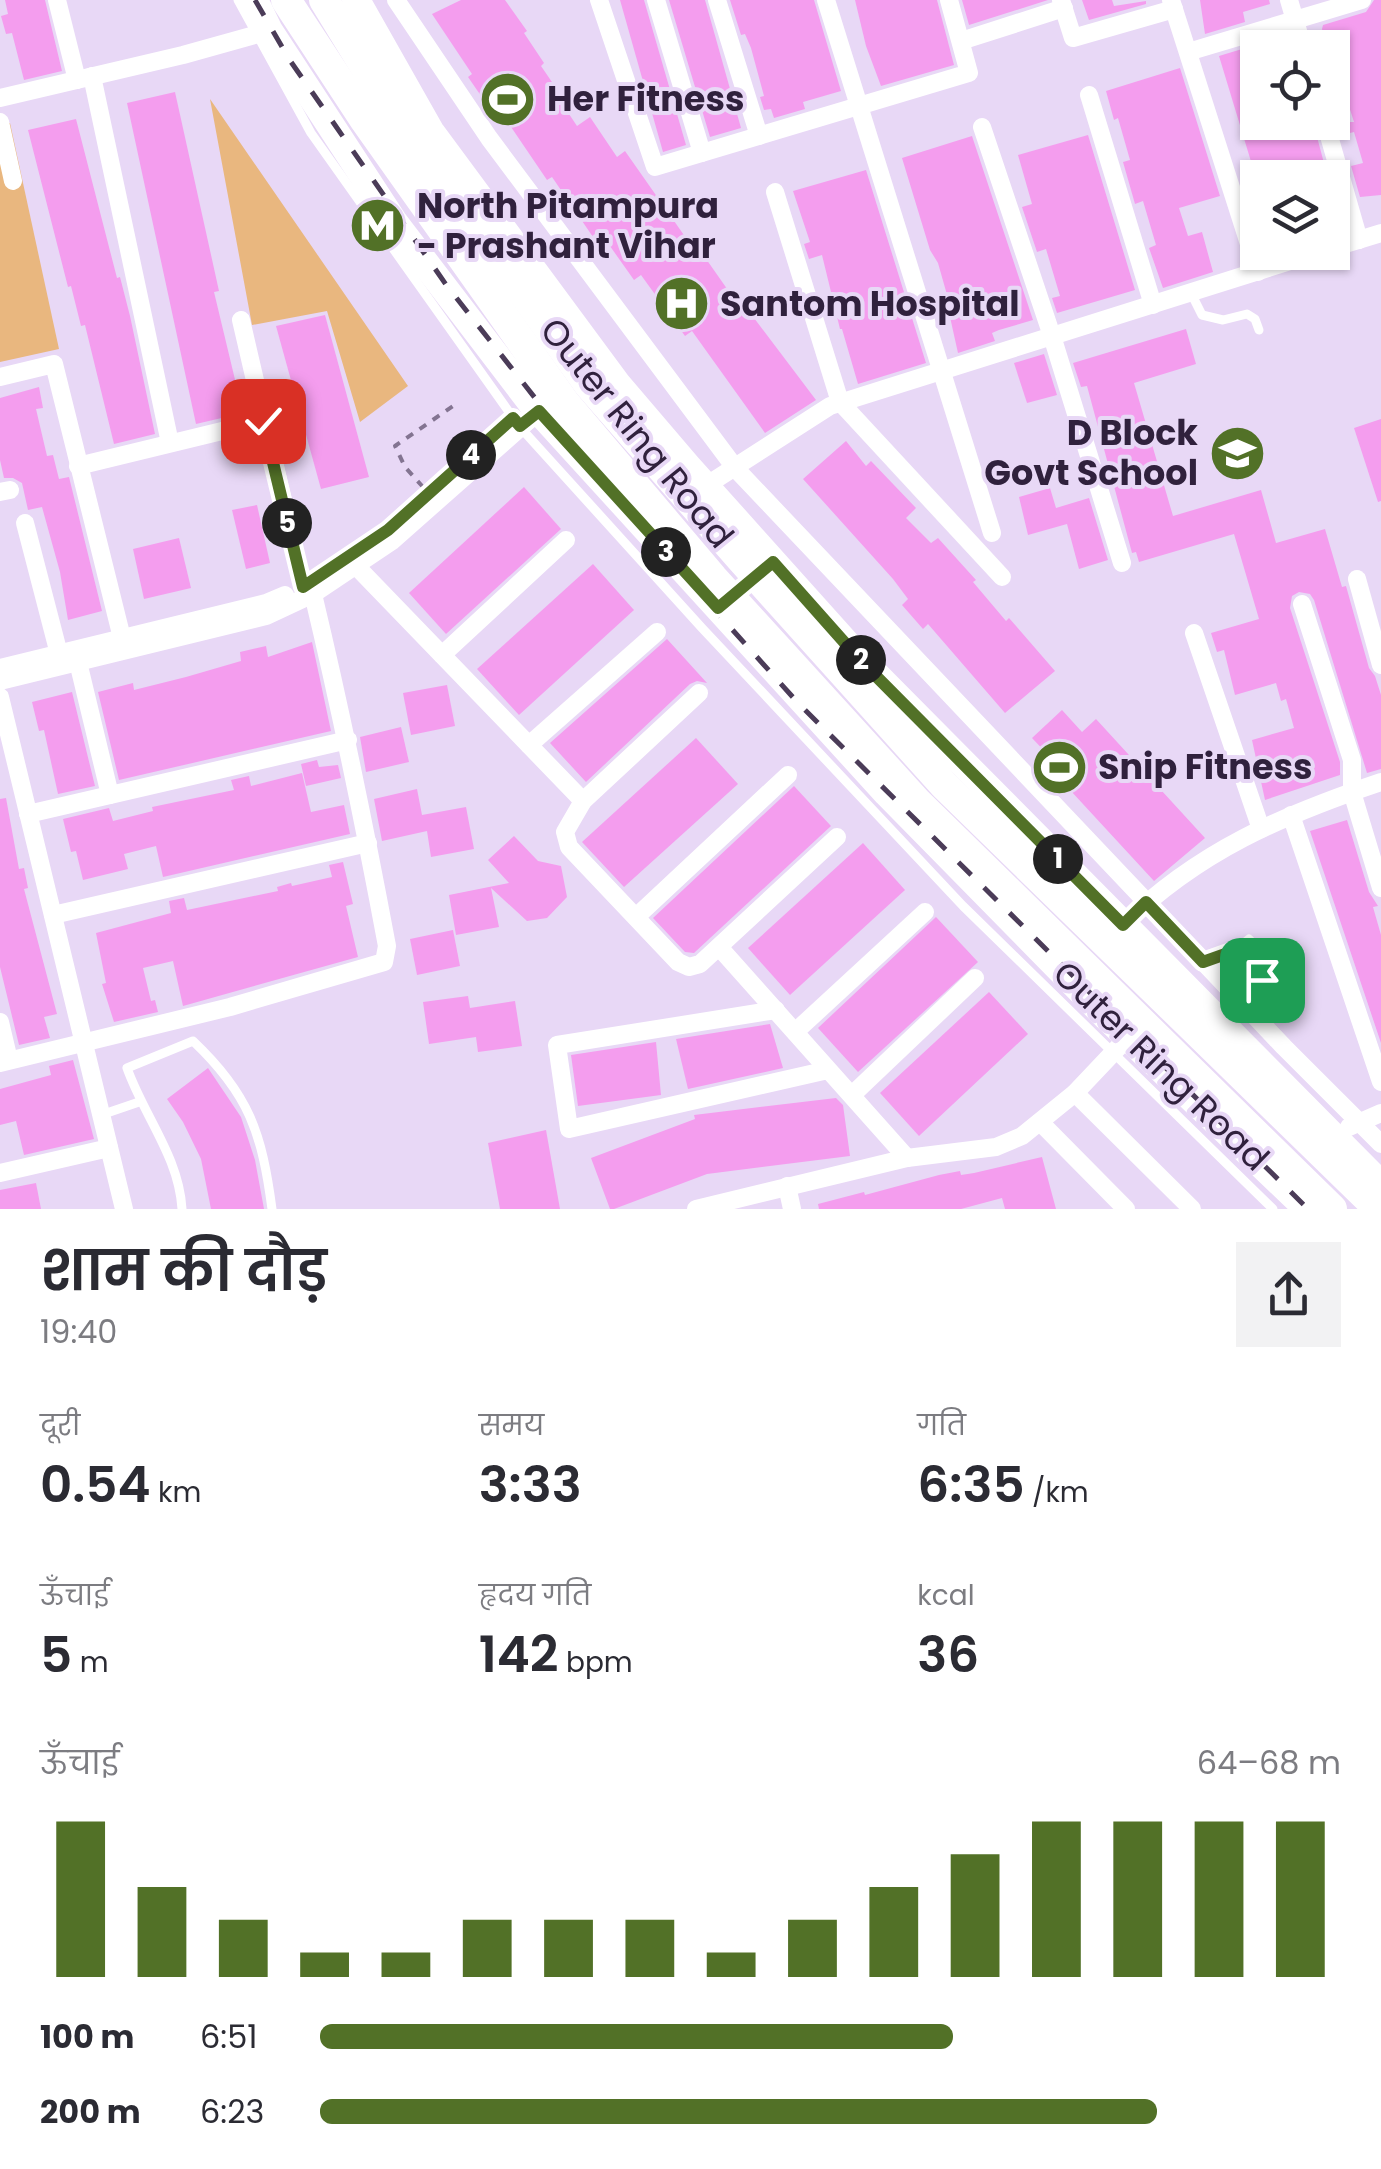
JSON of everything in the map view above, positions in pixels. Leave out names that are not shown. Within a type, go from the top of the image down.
[{"type":"highway","name":"Outer Ring Road","points":[[286,0],[364,120],[566,404],[714,578],[918,803],[1332,1209]]},
{"type":"highway","name":"Outer Ring Road","points":[[324,0],[386,101],[590,385],[727,544],[944,785],[1379,1209]]},
{"type":"main road","name":"Outer Ring Road","points":[[254,0],[262,32],[526,414],[718,608],[1121,1045],[1309,1209]]},
{"type":"main road","name":"Outer Ring Road","points":[[368,3],[430,131],[617,384],[860,660],[1123,925],[1274,1058],[1331,1134],[1381,1185]]},
{"type":"main road","points":[[424,262],[494,218]]},
{"type":"main road","points":[[718,608],[773,562]]},
{"type":"main road","points":[[1309,1209],[1359,1163]]},
{"type":"street","points":[[58,0],[84,78],[170,444]]},
{"type":"street","points":[[396,0],[489,138],[736,469],[1244,1005],[1274,1058],[1381,1144]]},
{"type":"street","points":[[600,0],[655,167],[969,73],[948,0]]},
{"type":"street","points":[[656,0],[702,153]]},
{"type":"street","points":[[717,0],[759,136]]},
{"type":"street","points":[[826,0],[992,533]]},
{"type":"street","points":[[1290,0],[1298,30]]},
{"type":"street","points":[[1188,52],[1362,0]]},
{"type":"street","points":[[960,41],[1062,4],[1073,38],[1173,4],[1258,272]]},
{"type":"street","points":[[0,98],[262,32]]},
{"type":"street","points":[[1089,95],[1152,305]]},
{"type":"street","points":[[0,122],[13,180]]},
{"type":"street","points":[[982,127],[1122,563]]},
{"type":"street","points":[[1330,140],[1359,240]]},
{"type":"street","points":[[775,192],[840,402],[1002,576]]},
{"type":"street","points":[[1350,243],[1381,233]]},
{"type":"street","points":[[707,486],[840,402],[1264,270]]},
{"type":"street","points":[[0,1022],[5,1062],[230,1006],[384,962],[387,946],[348,740],[263,421],[241,320]]},
{"type":"street","points":[[0,377],[54,364],[122,638]]},
{"type":"street","points":[[0,668],[308,591],[526,414]]},
{"type":"street","points":[[0,681],[266,616],[357,567],[392,541],[526,414]]},
{"type":"street","points":[[78,466],[263,421]]},
{"type":"street","points":[[26,523],[59,654]]},
{"type":"street","points":[[442,655],[566,540]]},
{"type":"street","points":[[357,567],[583,801]]},
{"type":"street","points":[[1357,579],[1381,665]]},
{"type":"street","points":[[1302,604],[1352,760],[1352,792],[1381,888]]},
{"type":"street","points":[[529,745],[657,632]]},
{"type":"street","points":[[1194,633],[1262,829]]},
{"type":"street","points":[[78,662],[110,795]]},
{"type":"street","points":[[698,692],[583,801],[564,832],[569,847],[678,962],[690,967],[700,964],[837,838]]},
{"type":"street","points":[[0,697],[124,1209]]},
{"type":"street","points":[[28,814],[348,740]]},
{"type":"street","points":[[636,917],[788,775]]},
{"type":"street","points":[[1123,925],[1146,902],[1224,846],[1381,782]]},
{"type":"street","points":[[1291,816],[1381,1082]]},
{"type":"street","points":[[53,916],[368,843]]},
{"type":"street","points":[[795,1032],[926,912]]},
{"type":"street","points":[[719,947],[908,1158]]},
{"type":"street","points":[[852,1096],[974,978]]},
{"type":"street","points":[[776,1010],[557,1045],[569,1129],[828,1070]]},
{"type":"street","points":[[696,1209],[742,1204],[787,1186],[908,1158],[996,1146],[1022,1136],[1075,1093],[1121,1045]]},
{"type":"street","points":[[1075,1093],[1192,1209]]},
{"type":"street","points":[[1331,1134],[1381,1113]]},
{"type":"street","points":[[1040,1122],[1126,1209]]},
{"type":"street","points":[[0,1173],[109,1148]]},
{"type":"street","points":[[787,1186],[792,1209]]},
{"type":"lane","points":[[238,0],[262,32],[311,133],[526,414],[702,628],[963,906],[1121,1045],[1274,1209]]},
{"type":"lane","points":[[1191,293],[1202,315],[1222,320],[1247,314],[1255,319],[1259,330]]},
{"type":"lane","points":[[1203,962],[1234,951],[1250,938],[1275,966],[1244,1005]]},
{"type":"lane","points":[[1234,951],[1262,980]]},
{"type":"lane","points":[[182,1209],[177,1175],[139,1102],[127,1068],[192,1041],[235,1085],[248,1112],[260,1145],[272,1209]]},
{"type":"lane","points":[[101,1114],[139,1102]]},
{"type":"path","points":[[428,493],[405,466],[395,446],[456,404]]},
{"type":"shaded area","points":[[210,99],[408,386],[360,422],[327,311],[252,325]]},
{"type":"shaded area","points":[[10,123],[59,349],[0,362],[0,126]]},
{"type":"building","points":[[5,0],[45,0],[62,71],[24,80],[12,33],[6,34],[1,16],[8,14]]},
{"type":"building","points":[[461,0],[505,0],[527,31],[524,33],[554,85],[551,87],[577,126],[590,117],[617,157],[625,151],[693,248],[697,246],[744,313],[748,310],[816,400],[765,433],[692,331],[685,336],[641,275],[634,280],[600,232],[593,237],[552,177],[547,180],[505,118],[499,122],[432,14]]},
{"type":"building","points":[[620,0],[644,0],[686,145],[663,152]]},
{"type":"building","points":[[669,0],[705,0],[741,128],[710,137]]},
{"type":"building","points":[[730,0],[814,0],[841,91],[803,102],[805,109],[774,118],[771,109],[764,110],[751,48],[745,34],[741,35]]},
{"type":"building","points":[[855,0],[937,0],[954,65],[881,86]]},
{"type":"building","points":[[962,0],[1048,0],[969,25]]},
{"type":"building","points":[[1082,0],[1112,0],[1114,6],[1146,4],[1089,20]]},
{"type":"building","points":[[1200,0],[1269,0],[1270,4],[1243,12],[1245,22],[1205,34]]},
{"type":"building","points":[[1374,0],[1381,0],[1381,195],[1360,197],[1351,166],[1363,163],[1354,132],[1350,133],[1350,122],[1354,122],[1350,110],[1350,30],[1322,29],[1323,25],[1366,12]]},
{"type":"building","points":[[1240,50],[1240,125],[1219,56]]},
{"type":"building","points":[[1180,68],[1220,196],[1179,208],[1188,236],[1202,232],[1213,272],[1163,288],[1149,248],[1156,245],[1143,201],[1135,204],[1123,162],[1130,160],[1106,91]]},
{"type":"building","points":[[175,92],[219,291],[214,292],[243,413],[196,424],[127,103]]},
{"type":"building","points":[[76,119],[130,316],[155,434],[114,444],[85,325],[81,326],[71,286],[68,287],[28,130]]},
{"type":"building","points":[[1088,135],[1135,290],[1057,313],[1052,298],[1060,296],[1046,249],[1037,252],[1022,207],[1032,204],[1018,155]]},
{"type":"building","points":[[972,136],[1033,320],[992,333],[995,341],[958,353],[950,317],[953,316],[938,263],[930,250],[902,158]]},
{"type":"building","points":[[1244,140],[1318,140],[1323,160],[1251,160]]},
{"type":"building","points":[[866,170],[926,363],[858,384],[822,255],[809,259],[804,244],[810,242],[793,191]]},
{"type":"building","points":[[325,315],[369,477],[321,489],[276,326]]},
{"type":"building","points":[[1186,329],[1196,364],[1134,383],[1173,516],[1261,490],[1276,543],[1325,529],[1381,695],[1381,769],[1367,773],[1314,600],[1310,594],[1299,592],[1292,596],[1290,608],[1340,762],[1340,775],[1265,800],[1252,740],[1294,728],[1286,699],[1281,701],[1276,683],[1235,695],[1224,650],[1217,652],[1211,633],[1259,619],[1234,534],[1139,562],[1136,552],[1132,553],[1087,386],[1081,387],[1073,363]]},
{"type":"building","points":[[1044,354],[1057,395],[1027,403],[1014,363]]},
{"type":"building","points":[[39,387],[43,408],[36,409],[47,456],[53,455],[59,479],[69,477],[102,611],[68,620],[42,507],[28,510],[22,483],[4,478],[0,460],[0,398]]},
{"type":"building","points":[[1381,419],[1381,501],[1378,502],[1354,428]]},
{"type":"building","points":[[846,441],[866,466],[871,461],[916,508],[906,518],[931,543],[938,538],[1006,621],[1009,618],[1055,671],[1005,713],[928,624],[923,629],[902,605],[908,599],[893,579],[803,479]]},
{"type":"building","points":[[524,487],[561,529],[446,634],[409,593]]},
{"type":"building","points":[[1050,488],[1056,508],[1089,498],[1108,560],[1079,569],[1067,524],[1028,535],[1019,497]]},
{"type":"building","points":[[257,505],[270,563],[246,569],[232,510]]},
{"type":"building","points":[[179,538],[191,588],[144,599],[133,549]]},
{"type":"building","points":[[593,564],[634,610],[519,715],[477,669]]},
{"type":"building","points":[[667,639],[707,683],[690,684],[586,782],[550,743]]},
{"type":"building","points":[[312,642],[331,731],[119,780],[98,692],[133,683],[134,690],[186,677],[241,661],[240,652],[266,646],[268,657]]},
{"type":"building","points":[[447,685],[455,726],[411,735],[403,693]]},
{"type":"building","points":[[72,692],[95,786],[58,794],[44,730],[39,731],[32,702]]},
{"type":"building","points":[[1062,710],[1082,732],[1096,719],[1205,838],[1154,881],[1047,765],[1053,760],[1032,738]]},
{"type":"building","points":[[401,727],[409,762],[366,772],[360,737]]},
{"type":"building","points":[[696,738],[738,784],[624,887],[582,842]]},
{"type":"building","points":[[317,760],[319,767],[338,765],[341,778],[306,786],[301,764]]},
{"type":"building","points":[[302,773],[311,812],[344,805],[350,834],[163,877],[156,846],[124,854],[128,869],[83,880],[76,851],[71,852],[63,819],[109,808],[113,821],[153,811],[152,807],[234,790],[231,780],[249,776],[251,786]]},
{"type":"building","points":[[794,786],[831,826],[694,953],[685,952],[653,918]]},
{"type":"building","points":[[417,789],[422,815],[466,807],[474,849],[431,857],[427,831],[382,841],[374,799]]},
{"type":"building","points":[[6,798],[19,869],[24,868],[28,888],[24,889],[57,1014],[44,1017],[50,1038],[19,1045],[0,967],[0,799]]},
{"type":"building","points":[[1347,820],[1369,892],[1378,906],[1373,907],[1381,935],[1381,1043],[1310,831]]},
{"type":"building","points":[[514,836],[538,861],[561,866],[567,897],[547,918],[527,921],[491,888],[499,927],[456,935],[449,895],[509,883],[488,860]]},
{"type":"building","points":[[863,843],[905,890],[790,995],[748,948]]},
{"type":"building","points":[[343,862],[353,904],[346,906],[358,957],[183,1006],[173,961],[143,968],[151,1001],[155,1000],[158,1012],[114,1022],[102,984],[106,983],[96,933],[171,913],[169,901],[184,898],[187,910],[278,891],[277,887],[291,883],[292,886],[332,877],[329,865]]},
{"type":"building","points":[[936,917],[978,962],[858,1072],[818,1028]]},
{"type":"building","points":[[453,930],[460,966],[417,975],[410,939]]},
{"type":"building","points":[[989,992],[1028,1034],[919,1136],[880,1093]]},
{"type":"building","points":[[468,996],[470,1008],[515,1001],[522,1046],[478,1052],[476,1037],[429,1044],[423,1002]]},
{"type":"building","points":[[770,1024],[783,1068],[688,1089],[676,1039]]},
{"type":"building","points":[[656,1042],[661,1095],[578,1106],[571,1055]]},
{"type":"building","points":[[73,1060],[94,1139],[24,1155],[16,1121],[0,1125],[0,1089],[51,1075],[49,1066]]},
{"type":"building","points":[[208,1068],[241,1117],[255,1160],[264,1209],[211,1209],[201,1159],[167,1099]]},
{"type":"building","points":[[836,1098],[843,1105],[850,1156],[707,1174],[614,1209],[610,1209],[591,1158],[695,1119],[694,1115]]},
{"type":"building","points":[[546,1130],[560,1209],[500,1209],[488,1143]]},
{"type":"building","points":[[1042,1157],[1056,1209],[1005,1209],[1002,1198],[961,1209],[819,1209],[818,1204],[864,1192],[865,1195],[939,1175],[974,1173]]},
{"type":"building","points":[[36,1183],[41,1209],[0,1209],[0,1190]]},
{"type":"railway","points":[[255,0],[289,59],[447,286],[609,492],[799,704],[1308,1209]]},
{"type":"place","name":"Her Fitness","points":[[508,99]]},
{"type":"place","name":"North Pitampura - Prashant Vihar","points":[[378,226]]},
{"type":"place","name":"Santom Hospital","points":[[681,304]]},
{"type":"place","name":"D Block Govt School","points":[[1237,453]]},
{"type":"place","name":"Snip Fitness","points":[[1059,767]]},
{"type":"route","points":[[263,421],[303,587],[388,530],[513,418],[520,426],[539,411],[718,608],[773,562],[860,660],[1123,925],[1146,902],[1203,962],[1234,951],[1262,980]]}]
